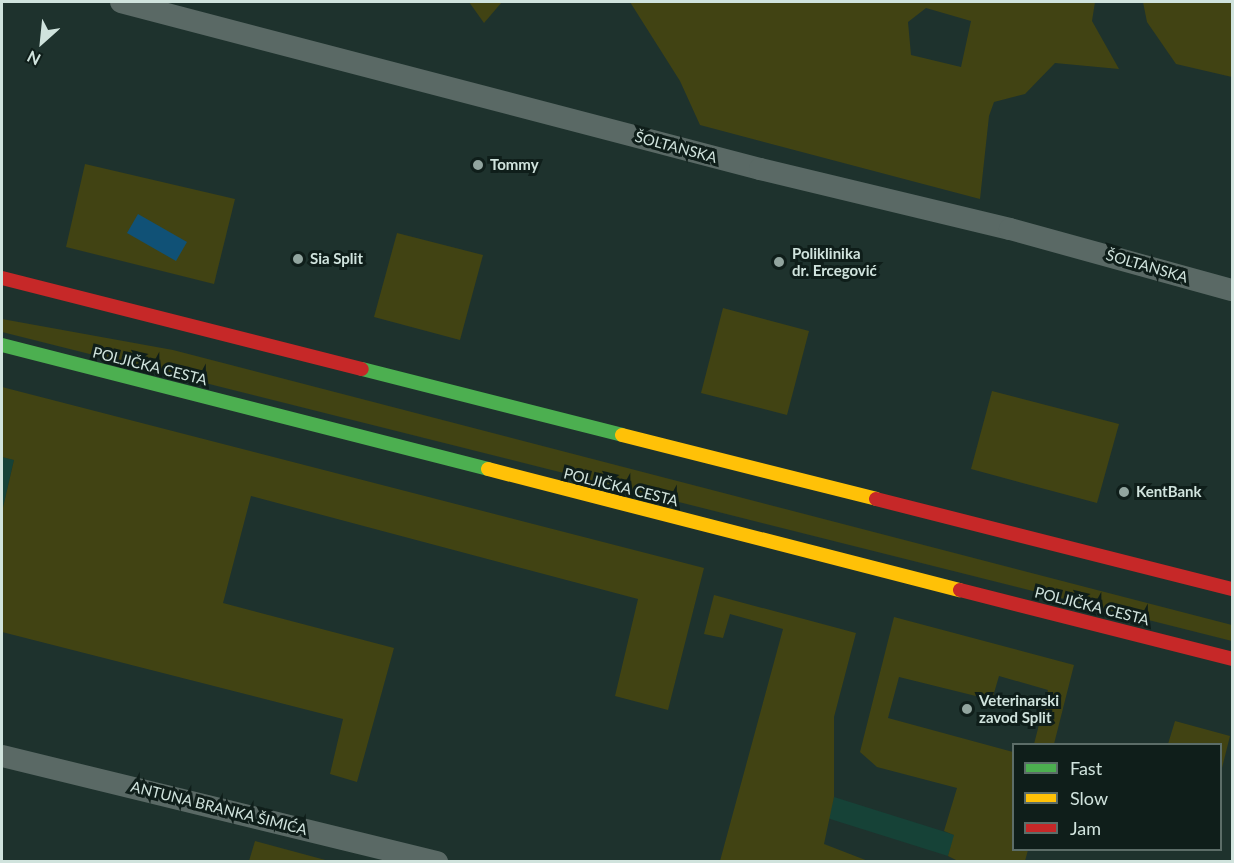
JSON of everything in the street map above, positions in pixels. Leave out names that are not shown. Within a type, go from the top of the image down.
[{"type":"main road","points":[[2,278],[1233,589]]},
{"type":"main road","name":"POLJIČKA CESTA","points":[[2,345],[1233,659]]},
{"type":"street","name":"ŠOLTANSKA","points":[[121,2],[759,169],[1010,229],[1233,290]]},
{"type":"street","name":"ANTUNA BRANKA ŠIMIĆA","points":[[2,756],[354,841],[378,855],[437,861]]},
{"type":"shaded area","points":[[469,2],[502,2],[484,23]]},
{"type":"shaded area","points":[[630,2],[1095,2],[1092,21],[1119,69],[1055,63],[1025,94],[994,102],[989,116],[980,199],[700,125],[680,81]],"holes":[[[926,8],[971,21],[961,67],[911,55],[908,22]]]},
{"type":"shaded area","points":[[1143,2],[1232,2],[1232,77],[1176,64],[1147,22]]},
{"type":"shaded area","points":[[85,164],[235,199],[214,284],[66,247]]},
{"type":"shaded area","points":[[397,233],[483,255],[460,340],[374,317]]},
{"type":"shaded area","points":[[723,308],[809,331],[787,415],[701,393]]},
{"type":"shaded area","points":[[2,319],[173,350],[1232,625],[1232,641],[2,332]]},
{"type":"shaded area","points":[[2,387],[704,568],[668,710],[615,696],[638,599],[251,496],[223,603],[394,648],[357,782],[330,774],[343,719],[2,632],[2,512],[14,460],[2,457]]},
{"type":"shaded area","points":[[992,391],[1119,424],[1097,503],[971,469]]},
{"type":"shaded area","points":[[2,457],[14,460],[2,512]]},
{"type":"shaded area","points":[[714,595],[856,633],[834,717],[834,797],[824,844],[868,861],[720,861],[783,629],[730,614],[723,638],[704,634]]},
{"type":"shaded area","points":[[894,617],[1074,665],[1054,743],[1034,743],[1048,690],[999,676],[992,700],[899,677],[888,718],[1012,752],[1012,851],[1028,851],[1025,861],[958,861],[948,856],[954,835],[944,831],[957,788],[877,767],[860,752]]},
{"type":"shaded area","points":[[1175,721],[1230,736],[1222,768],[1222,743],[1168,743]]},
{"type":"shaded area","points":[[834,797],[955,835],[948,856],[827,818]]},
{"type":"shaded area","points":[[255,841],[329,861],[249,861]]},
{"type":"water","points":[[138,214],[187,242],[176,261],[127,233]]},
{"type":"traffic: fast","points":[[2,345],[488,469]]},
{"type":"traffic: fast","points":[[362,369],[622,435]]},
{"type":"traffic: slow","points":[[622,435],[876,499]]},
{"type":"traffic: slow","points":[[488,469],[960,590]]},
{"type":"traffic: jam","points":[[2,278],[362,369]]},
{"type":"traffic: jam","points":[[876,499],[1232,589]]},
{"type":"traffic: jam","points":[[960,590],[1232,659]]},
{"type":"place","name":"Tommy","points":[[478,165]]},
{"type":"place","name":"Sia Split","points":[[298,259]]},
{"type":"place","name":"Poliklinika dr. Ercegović","points":[[779,262]]},
{"type":"place","name":"KentBank","points":[[1124,492]]},
{"type":"place","name":"Veterinarski zavod Split","points":[[967,709]]}]
